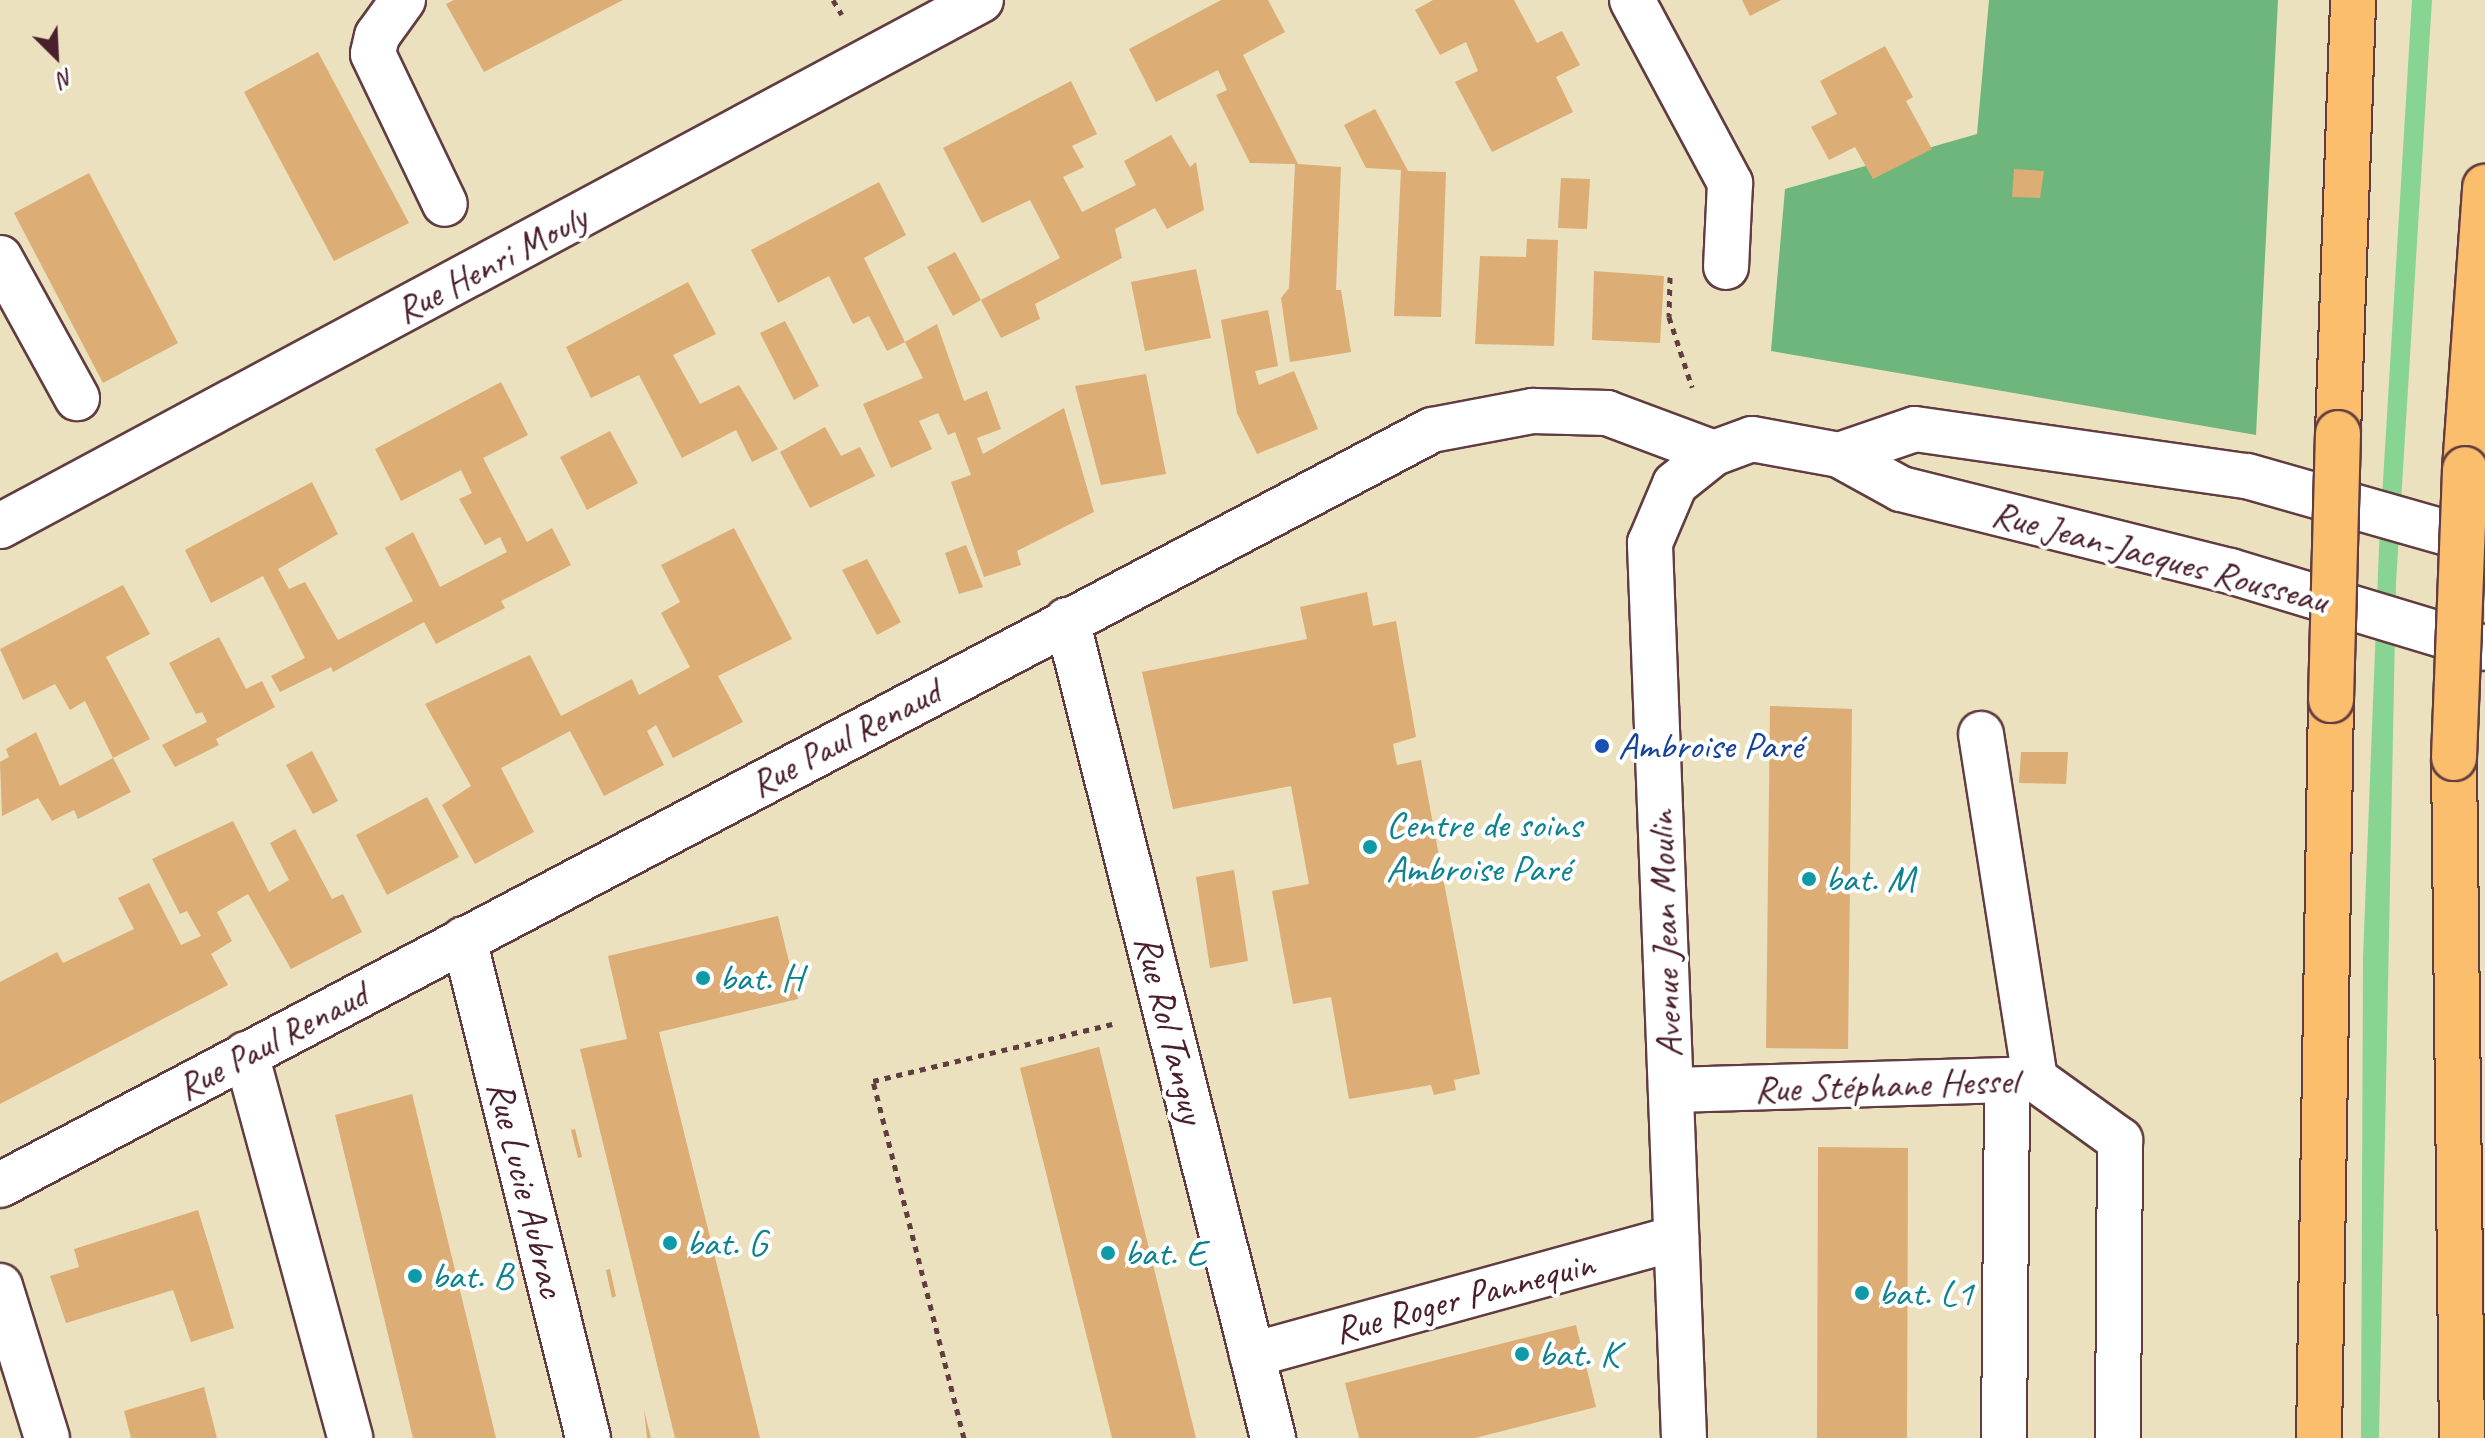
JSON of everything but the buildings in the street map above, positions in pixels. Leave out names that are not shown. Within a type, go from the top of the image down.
[{"type":"highway","points":[[2319,1438],[2331,700],[2353,0]]},
{"type":"highway","points":[[2462,1438],[2454,758],[2465,469],[2485,187]]},
{"type":"street","points":[[403,0],[377,36],[373,54],[445,204]]},
{"type":"street","name":"Rue Henri Mouly","points":[[0,526],[981,0]]},
{"type":"street","points":[[1632,0],[1730,183],[1726,267]]},
{"type":"street","points":[[0,258],[77,398]]},
{"type":"street","name":"Rue Paul Renaud","points":[[0,1185],[1410,440],[1456,424],[1533,411],[1607,413],[1714,453]]},
{"type":"street","name":"Rue Jean-Jacques Rousseau","points":[[1839,455],[1915,429],[1946,433],[2247,476],[2485,544]]},
{"type":"street","name":"Rue Jean-Jacques Rousseau","points":[[1714,453],[1752,439],[1839,455],[1901,489],[2230,571],[2485,648]]},
{"type":"street","name":"Avenue Jean Moulin","points":[[1684,1438],[1650,543],[1675,484],[1714,453]]},
{"type":"street","name":"Rue Rol Tanguy","points":[[1067,620],[1273,1438]]},
{"type":"street","points":[[1981,734],[2021,1079],[2004,1438]]},
{"type":"street","name":"Rue Lucie Aubrac","points":[[464,939],[588,1438]]},
{"type":"street","points":[[246,1054],[350,1438]]},
{"type":"street","name":"Rue Stéphane Hessel","points":[[1671,1090],[2021,1079],[2120,1140],[2118,1438]]},
{"type":"street","name":"Rue Roger Pannequin","points":[[1252,1355],[1676,1238]]},
{"type":"street","points":[[0,1286],[47,1438]]},
{"type":"path","points":[[1714,453],[1669,317],[1671,263],[1726,267]]},
{"type":"path","points":[[964,1438],[873,1081],[1166,1011]]},
{"type":"green space","points":[[1989,0],[2278,0],[2256,435],[1771,351],[1785,189],[1977,134]]},
{"type":"green space","points":[[2412,0],[2432,0],[2396,583],[2379,1438],[2361,1438],[2363,958],[2379,548]]},
{"type":"place","name":"Ambroise Paré","points":[[1602,746]]},
{"type":"place","name":"Centre de soins Ambroise Paré","points":[[1370,847]]},
{"type":"place","name":"bat. M","points":[[1809,879]]},
{"type":"place","name":"bat. H","points":[[703,978]]},
{"type":"place","name":"bat. G","points":[[670,1243]]},
{"type":"place","name":"bat. E","points":[[1108,1253]]},
{"type":"place","name":"bat. B","points":[[415,1276]]},
{"type":"place","name":"bat. L1","points":[[1862,1293]]},
{"type":"place","name":"bat. K","points":[[1522,1354]]}]
